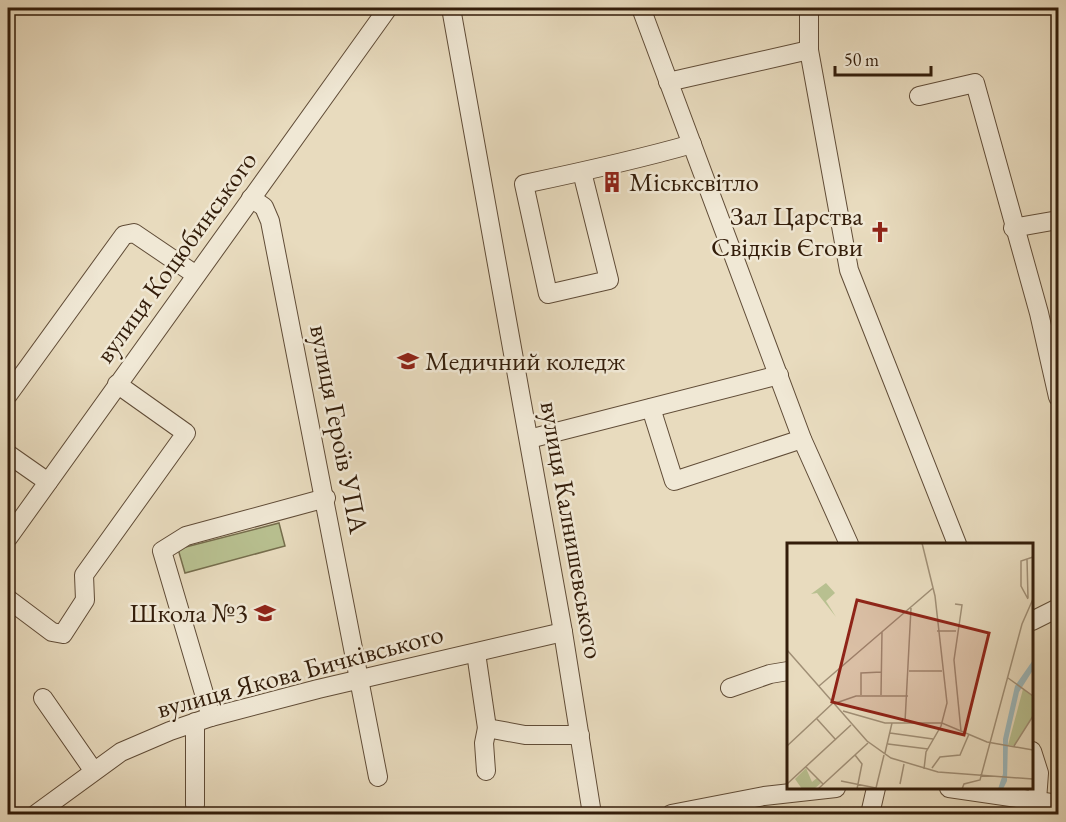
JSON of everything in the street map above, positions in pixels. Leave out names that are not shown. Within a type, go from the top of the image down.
[{"type":"street","name":"вулиця Коцюбинського","points":[[8,538],[388,8]]},
{"type":"street","name":"вулиця Калнишевського","points":[[451,8],[563,632],[592,814]]},
{"type":"street","points":[[641,8],[802,439],[849,543]]},
{"type":"street","points":[[809,8],[809,50],[849,270],[957,543]]},
{"type":"street","points":[[668,82],[809,50]]},
{"type":"street","points":[[918,96],[975,83],[1013,228],[1039,314],[1059,397]]},
{"type":"street","points":[[582,172],[609,280],[548,294],[524,184],[692,144]]},
{"type":"street","name":"вулиця Героїв УПА","points":[[251,198],[264,207],[270,221],[326,498],[378,777]]},
{"type":"street","points":[[1013,228],[1059,220]]},
{"type":"street","points":[[8,395],[124,235],[134,233],[196,275]]},
{"type":"street","points":[[529,439],[779,375]]},
{"type":"street","points":[[8,599],[52,632],[63,634],[85,600],[84,575],[186,434],[117,384]]},
{"type":"street","points":[[651,408],[674,481],[802,439]]},
{"type":"street","points":[[8,454],[48,482]]},
{"type":"street","points":[[195,806],[203,720],[162,551],[186,536],[326,498]]},
{"type":"street","points":[[1033,621],[1059,608]]},
{"type":"street","name":"вулиця Якова Бичківського","points":[[36,814],[93,770],[136,745],[203,720],[563,632]]},
{"type":"street","points":[[476,653],[487,728],[484,743],[486,771]]},
{"type":"street","points":[[730,688],[770,674],[787,671]]},
{"type":"street","points":[[43,698],[93,770]]},
{"type":"street","points":[[487,728],[525,735],[580,735]]},
{"type":"street","points":[[1033,754],[1039,773],[1037,807]]},
{"type":"street","points":[[671,814],[764,796],[827,789]]},
{"type":"street","points":[[870,814],[876,789]]},
{"type":"street","points":[[954,789],[1037,807],[1059,804]]},
{"type":"green space","points":[[279,523],[285,546],[185,573],[178,549]]},
{"type":"place","name":"Міськсвітло","points":[[612,182]]},
{"type":"place","name":"Зал Царства Свідків Єгови","points":[[880,232]]},
{"type":"place","name":"Медичний коледж","points":[[408,361]]},
{"type":"place","name":"Школа №3","points":[[265,613]]}]
